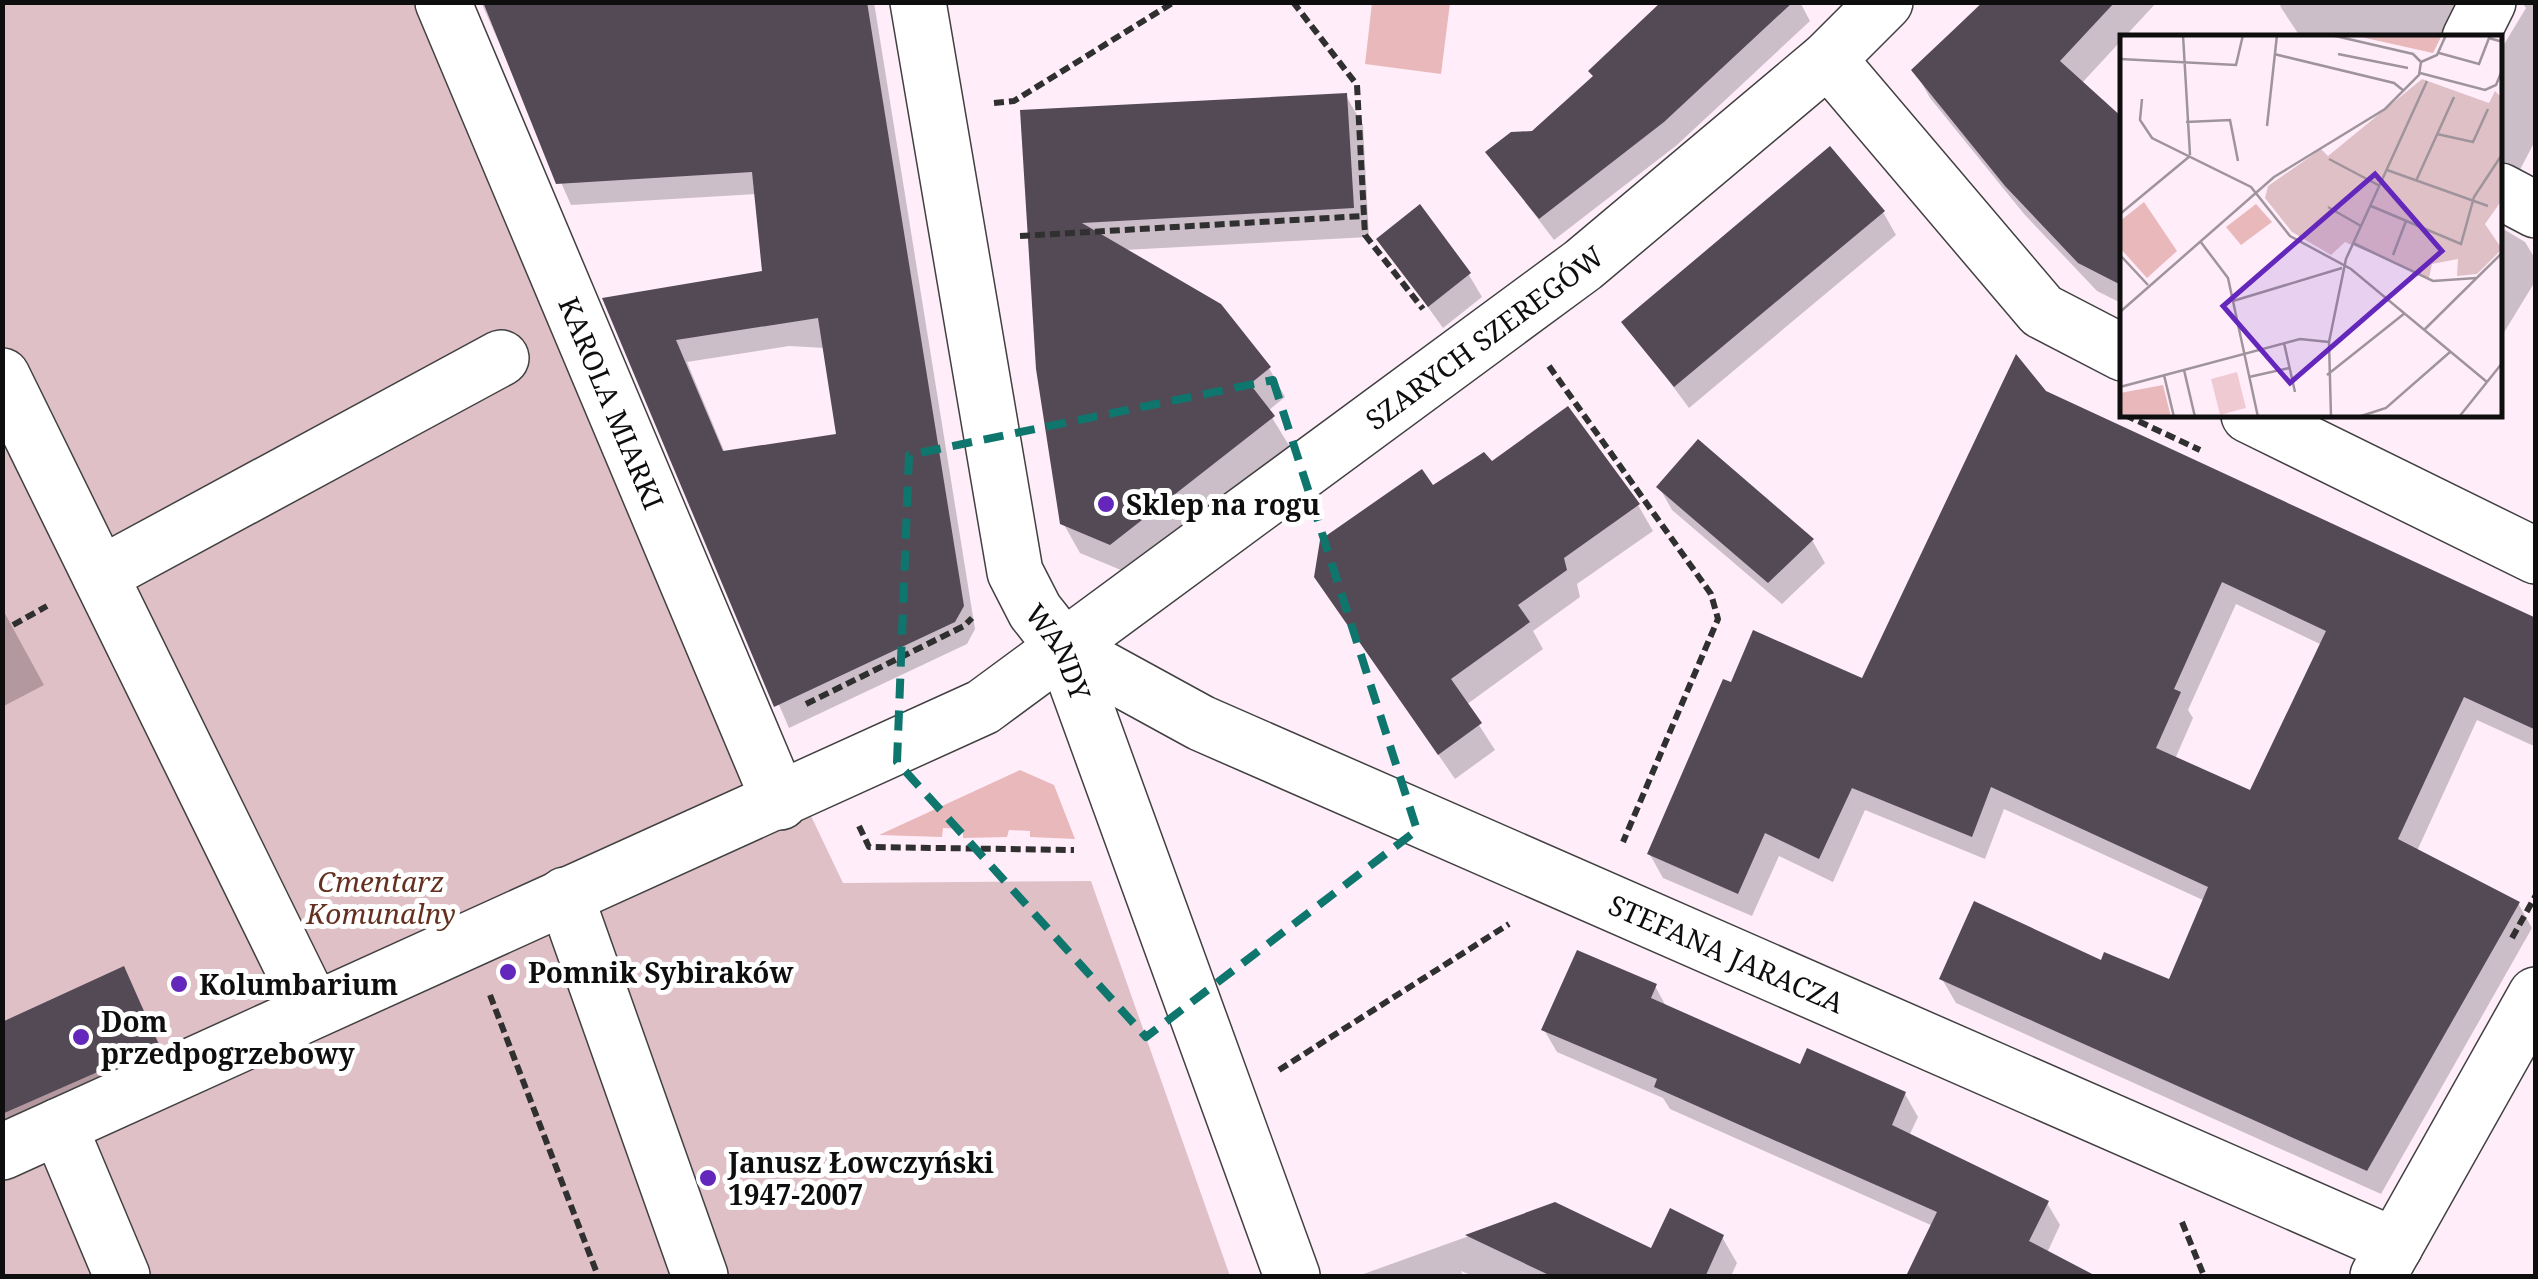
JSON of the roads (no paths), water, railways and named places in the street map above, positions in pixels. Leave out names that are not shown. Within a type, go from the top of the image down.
[{"type":"street","name":"KAROLA MIARKI","points":[[443,2],[780,802]]},
{"type":"street","name":"WANDY","points":[[918,2],[1015,572],[1035,611],[1064,648],[1292,1276]]},
{"type":"street","name":"SZARYCH SZEREGÓW","points":[[2,1152],[982,707],[1583,265],[1828,59],[1884,2]]},
{"type":"street","points":[[2472,35],[2488,2]]},
{"type":"street","points":[[1828,59],[2042,310],[2120,352]]},
{"type":"street","points":[[2503,193],[2536,210]]},
{"type":"street","points":[[100,574],[501,358]]},
{"type":"street","points":[[2,376],[313,1009]]},
{"type":"street","points":[[2259,418],[2536,556]]},
{"type":"street","name":"STEFANA JARACZA","points":[[1064,648],[1202,723],[2386,1261]]},
{"type":"street","points":[[565,895],[700,1276]]},
{"type":"street","points":[[2386,1261],[2536,995]]},
{"type":"street","points":[[58,1126],[122,1276]]},
{"type":"place","name":"Sklep na rogu","points":[[1106,504]]},
{"type":"place","name":"Pomnik Sybiraków","points":[[508,972]]},
{"type":"place","name":"Kolumbarium","points":[[179,984]]},
{"type":"place","name":"Dom przedpogrzebowy","points":[[81,1037]]},
{"type":"place","name":"Janusz Łowczyński 1947-2007","points":[[708,1178]]},
{"type":"park label","name":"Cmentarz Komunalny","points":[[381,897]]}]
